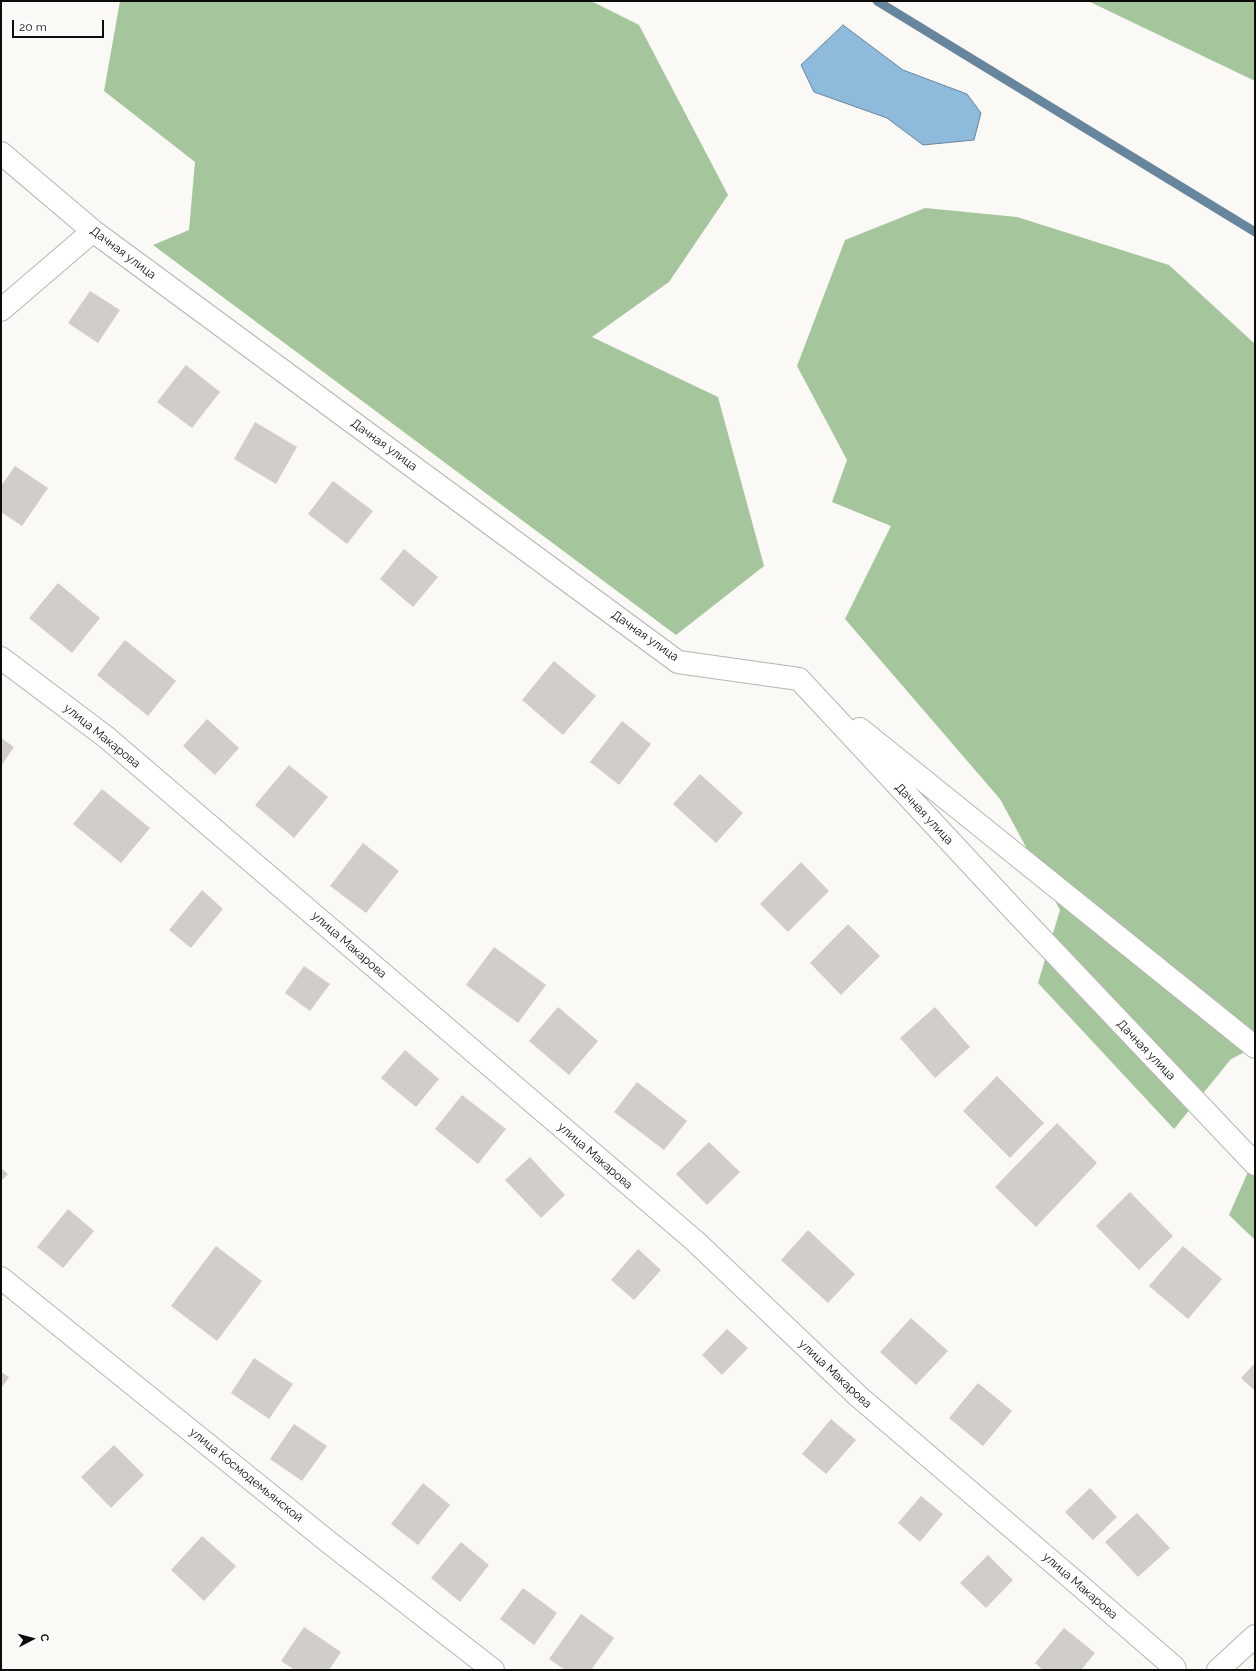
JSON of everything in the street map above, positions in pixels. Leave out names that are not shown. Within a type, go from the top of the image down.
[{"type":"street","name":"Дачная улица","points":[[1,153],[93,230],[678,662],[799,679],[1014,910],[1255,1164]]},
{"type":"street","points":[[1,310],[93,230]]},
{"type":"street","name":"улица Макарова","points":[[1,658],[106,737],[695,1241],[858,1396],[1174,1667],[1175,1670]]},
{"type":"street","points":[[799,679],[1255,1047]]},
{"type":"street","name":"улица Космодемьянской","points":[[1,1278],[331,1544],[493,1670]]},
{"type":"street","points":[[1218,1670],[1255,1636]]},
{"type":"green space","points":[[120,1],[591,1],[639,25],[728,195],[669,282],[592,337],[718,397],[764,566],[676,635],[153,245],[189,230],[195,162],[104,91]]},
{"type":"green space","points":[[1088,1],[1255,1],[1255,81]]},
{"type":"green space","points":[[925,208],[1017,217],[1169,265],[1255,344],[1255,1047],[1231,1059],[1174,1129],[1038,983],[1060,910],[1000,799],[845,619],[891,526],[832,502],[847,460],[797,366],[845,240]]},
{"type":"green space","points":[[1255,1156],[1255,1240],[1229,1215]]},
{"type":"water","points":[[843,25],[903,70],[967,94],[981,113],[974,140],[923,145],[887,118],[814,92],[801,65]]},
{"type":"building","points":[[90,291],[120,310],[98,343],[68,323]]},
{"type":"building","points":[[186,365],[220,392],[192,428],[157,402]]},
{"type":"building","points":[[255,422],[297,447],[276,484],[234,459]]},
{"type":"building","points":[[15,466],[48,488],[22,526],[1,512],[1,486]]},
{"type":"building","points":[[333,481],[373,511],[347,544],[308,514]]},
{"type":"building","points":[[404,549],[438,577],[413,607],[380,579]]},
{"type":"building","points":[[58,583],[100,618],[72,653],[29,618]]},
{"type":"building","points":[[125,640],[176,681],[148,716],[97,675]]},
{"type":"building","points":[[554,661],[596,696],[563,735],[522,700]]},
{"type":"building","points":[[207,719],[239,748],[215,775],[183,746]]},
{"type":"building","points":[[622,721],[651,744],[619,785],[590,762]]},
{"type":"building","points":[[1,738],[14,747],[1,766]]},
{"type":"building","points":[[289,765],[328,797],[294,838],[255,805]]},
{"type":"building","points":[[700,774],[743,813],[716,843],[673,804]]},
{"type":"building","points":[[102,789],[150,828],[121,863],[73,824]]},
{"type":"building","points":[[363,843],[399,871],[366,913],[330,886]]},
{"type":"building","points":[[801,862],[829,891],[788,932],[760,904]]},
{"type":"building","points":[[202,890],[223,909],[191,948],[169,930]]},
{"type":"building","points":[[848,924],[880,956],[841,995],[810,963]]},
{"type":"building","points":[[494,947],[546,985],[518,1023],[466,985]]},
{"type":"building","points":[[304,966],[330,984],[310,1011],[285,993]]},
{"type":"building","points":[[558,1007],[598,1041],[569,1075],[529,1041]]},
{"type":"building","points":[[935,1007],[970,1047],[935,1078],[900,1038]]},
{"type":"building","points":[[405,1050],[439,1079],[416,1107],[381,1078]]},
{"type":"building","points":[[997,1076],[1044,1123],[1010,1158],[963,1111]]},
{"type":"building","points":[[637,1082],[687,1121],[664,1150],[614,1112]]},
{"type":"building","points":[[462,1095],[506,1129],[478,1164],[435,1129]]},
{"type":"building","points":[[1057,1123],[1097,1163],[1036,1227],[995,1187]]},
{"type":"building","points":[[709,1142],[740,1172],[707,1205],[676,1174]]},
{"type":"building","points":[[530,1157],[565,1195],[541,1218],[505,1180]]},
{"type":"building","points":[[1,1168],[8,1174],[1,1181]]},
{"type":"building","points":[[1130,1192],[1173,1236],[1139,1270],[1096,1226]]},
{"type":"building","points":[[68,1209],[94,1231],[63,1268],[37,1247]]},
{"type":"building","points":[[808,1230],[855,1274],[828,1303],[781,1260]]},
{"type":"building","points":[[216,1246],[262,1281],[217,1341],[171,1306]]},
{"type":"building","points":[[1183,1246],[1222,1279],[1188,1319],[1149,1286]]},
{"type":"building","points":[[638,1249],[661,1270],[634,1300],[611,1280]]},
{"type":"building","points":[[911,1318],[948,1351],[916,1385],[880,1352]]},
{"type":"building","points":[[727,1329],[748,1348],[722,1375],[702,1355]]},
{"type":"building","points":[[254,1358],[293,1384],[269,1419],[231,1393]]},
{"type":"building","points":[[1255,1363],[1255,1391],[1241,1378]]},
{"type":"building","points":[[1,1372],[9,1377],[1,1389]]},
{"type":"building","points":[[978,1383],[1012,1411],[983,1446],[949,1418]]},
{"type":"building","points":[[831,1419],[856,1440],[826,1474],[802,1454]]},
{"type":"building","points":[[294,1424],[327,1446],[302,1481],[270,1459]]},
{"type":"building","points":[[114,1445],[144,1475],[111,1508],[81,1477]]},
{"type":"building","points":[[423,1483],[450,1505],[418,1545],[391,1524]]},
{"type":"building","points":[[1090,1488],[1117,1517],[1093,1540],[1065,1512]]},
{"type":"building","points":[[921,1496],[943,1514],[920,1542],[898,1523]]},
{"type":"building","points":[[1137,1513],[1170,1548],[1138,1577],[1105,1542]]},
{"type":"building","points":[[202,1536],[236,1566],[204,1601],[171,1570]]},
{"type":"building","points":[[461,1542],[489,1565],[460,1602],[431,1578]]},
{"type":"building","points":[[988,1555],[1013,1580],[986,1608],[960,1583]]},
{"type":"building","points":[[523,1588],[557,1613],[534,1645],[500,1619]]},
{"type":"building","points":[[581,1614],[614,1638],[591,1670],[565,1670],[549,1659]]},
{"type":"building","points":[[304,1627],[341,1652],[329,1670],[295,1670],[281,1661]]},
{"type":"building","points":[[1064,1628],[1095,1653],[1081,1670],[1043,1670],[1035,1663]]},
{"type":"waterway","points":[[877,1],[1255,232]]}]
